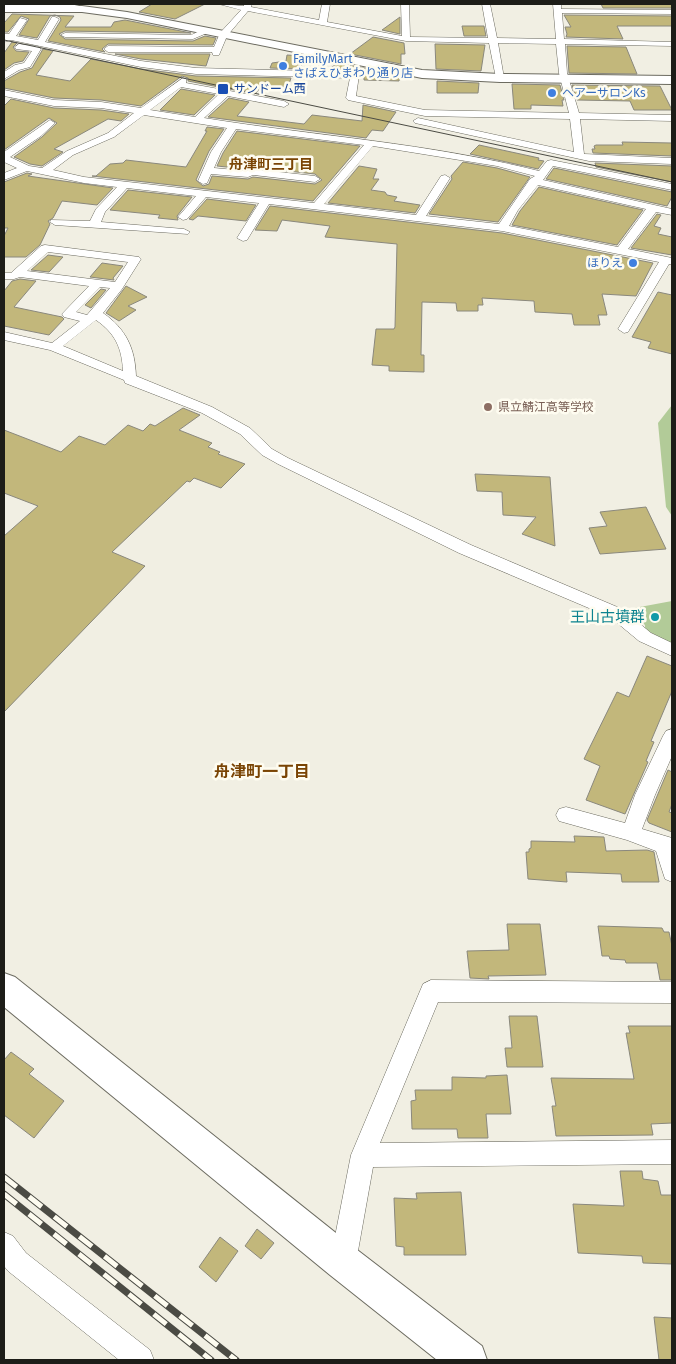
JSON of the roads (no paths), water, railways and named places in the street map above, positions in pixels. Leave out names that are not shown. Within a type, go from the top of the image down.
[{"type":"street","points":[[223,4],[247,6],[406,39],[672,44]]},
{"type":"street","points":[[323,22],[326,4]]},
{"type":"street","points":[[405,4],[406,39]]},
{"type":"street","points":[[486,4],[500,78]]},
{"type":"street","points":[[210,71],[223,35],[247,6]]},
{"type":"street","points":[[5,7],[83,10],[127,15],[422,74],[500,78],[672,80]]},
{"type":"street","points":[[578,156],[575,117],[564,79],[557,7],[672,12]]},
{"type":"street","points":[[40,43],[56,19]]},
{"type":"street","points":[[6,38],[24,20]]},
{"type":"street","points":[[59,47],[67,32],[193,37],[204,31]]},
{"type":"street","points":[[6,38],[194,73],[210,71],[355,75],[370,65]]},
{"type":"street","points":[[4,44],[37,49],[27,65],[22,68],[18,67],[4,76]]},
{"type":"street","points":[[77,50],[217,50]]},
{"type":"street","points":[[355,75],[351,98],[425,113],[672,118]]},
{"type":"street","points":[[44,172],[70,154],[112,135],[181,82],[284,104]]},
{"type":"street","points":[[4,93],[54,103],[92,104],[285,134],[325,136],[480,160],[537,178],[672,212]]},
{"type":"street","points":[[196,121],[226,93]]},
{"type":"street","points":[[9,104],[19,97]]},
{"type":"street","points":[[425,113],[417,121],[578,156],[672,161]]},
{"type":"street","points":[[57,132],[46,126],[4,157],[26,168],[84,180],[420,217],[502,228],[669,260],[624,329]]},
{"type":"street","points":[[183,217],[200,192],[216,152],[233,126]]},
{"type":"street","points":[[317,206],[370,144]]},
{"type":"street","points":[[502,228],[512,210],[551,163],[672,187]]},
{"type":"street","points":[[4,177],[26,168]]},
{"type":"street","points":[[208,171],[248,174],[253,170],[315,180]]},
{"type":"street","points":[[420,217],[445,178]]},
{"type":"street","points":[[94,225],[100,211],[125,184]]},
{"type":"street","points":[[243,238],[266,200]]},
{"type":"street","points":[[621,251],[656,209],[672,202]]},
{"type":"street","points":[[55,222],[184,232]]},
{"type":"street","points":[[4,276],[14,276],[19,273],[45,248],[135,258],[118,286],[92,316],[54,347]]},
{"type":"street","points":[[19,273],[118,286]]},
{"type":"street","points":[[97,284],[68,314],[92,316],[108,321],[124,341],[129,358],[130,380]]},
{"type":"street","points":[[4,336],[54,347],[130,380],[207,410],[245,431],[268,452],[283,461],[465,549],[616,613],[645,637],[672,650]]},
{"type":"street","points":[[631,833],[645,795],[672,736]]},
{"type":"street","points":[[566,816],[668,845],[672,872]]},
{"type":"street","points":[[4,988],[342,1262],[468,1360]]},
{"type":"street","points":[[342,1262],[363,1155],[431,991],[672,993]]},
{"type":"street","points":[[363,1155],[672,1152]]},
{"type":"street","points":[[4,1245],[17,1262],[140,1360]]},
{"type":"tram line","points":[[4,40],[672,182]]},
{"type":"railway","points":[[4,1177],[236,1360]]},
{"type":"railway","points":[[4,1194],[211,1360]]},
{"type":"place","name":"FamilyMart さばえひまわり通り店","points":[[283,66]]},
{"type":"place","name":"サンドーム西","points":[[223,89]]},
{"type":"place","name":"ヘアーサロンKs","points":[[552,93]]},
{"type":"place","name":"ほりえ","points":[[633,263]]},
{"type":"place","name":"県立鯖江高等学校","points":[[488,407]]},
{"type":"place","name":"王山古墳群","points":[[655,617]]},
{"type":"district","name":"舟津町三丁目","points":[[271,164]]},
{"type":"district","name":"舟津町一丁目","points":[[262,771]]}]
